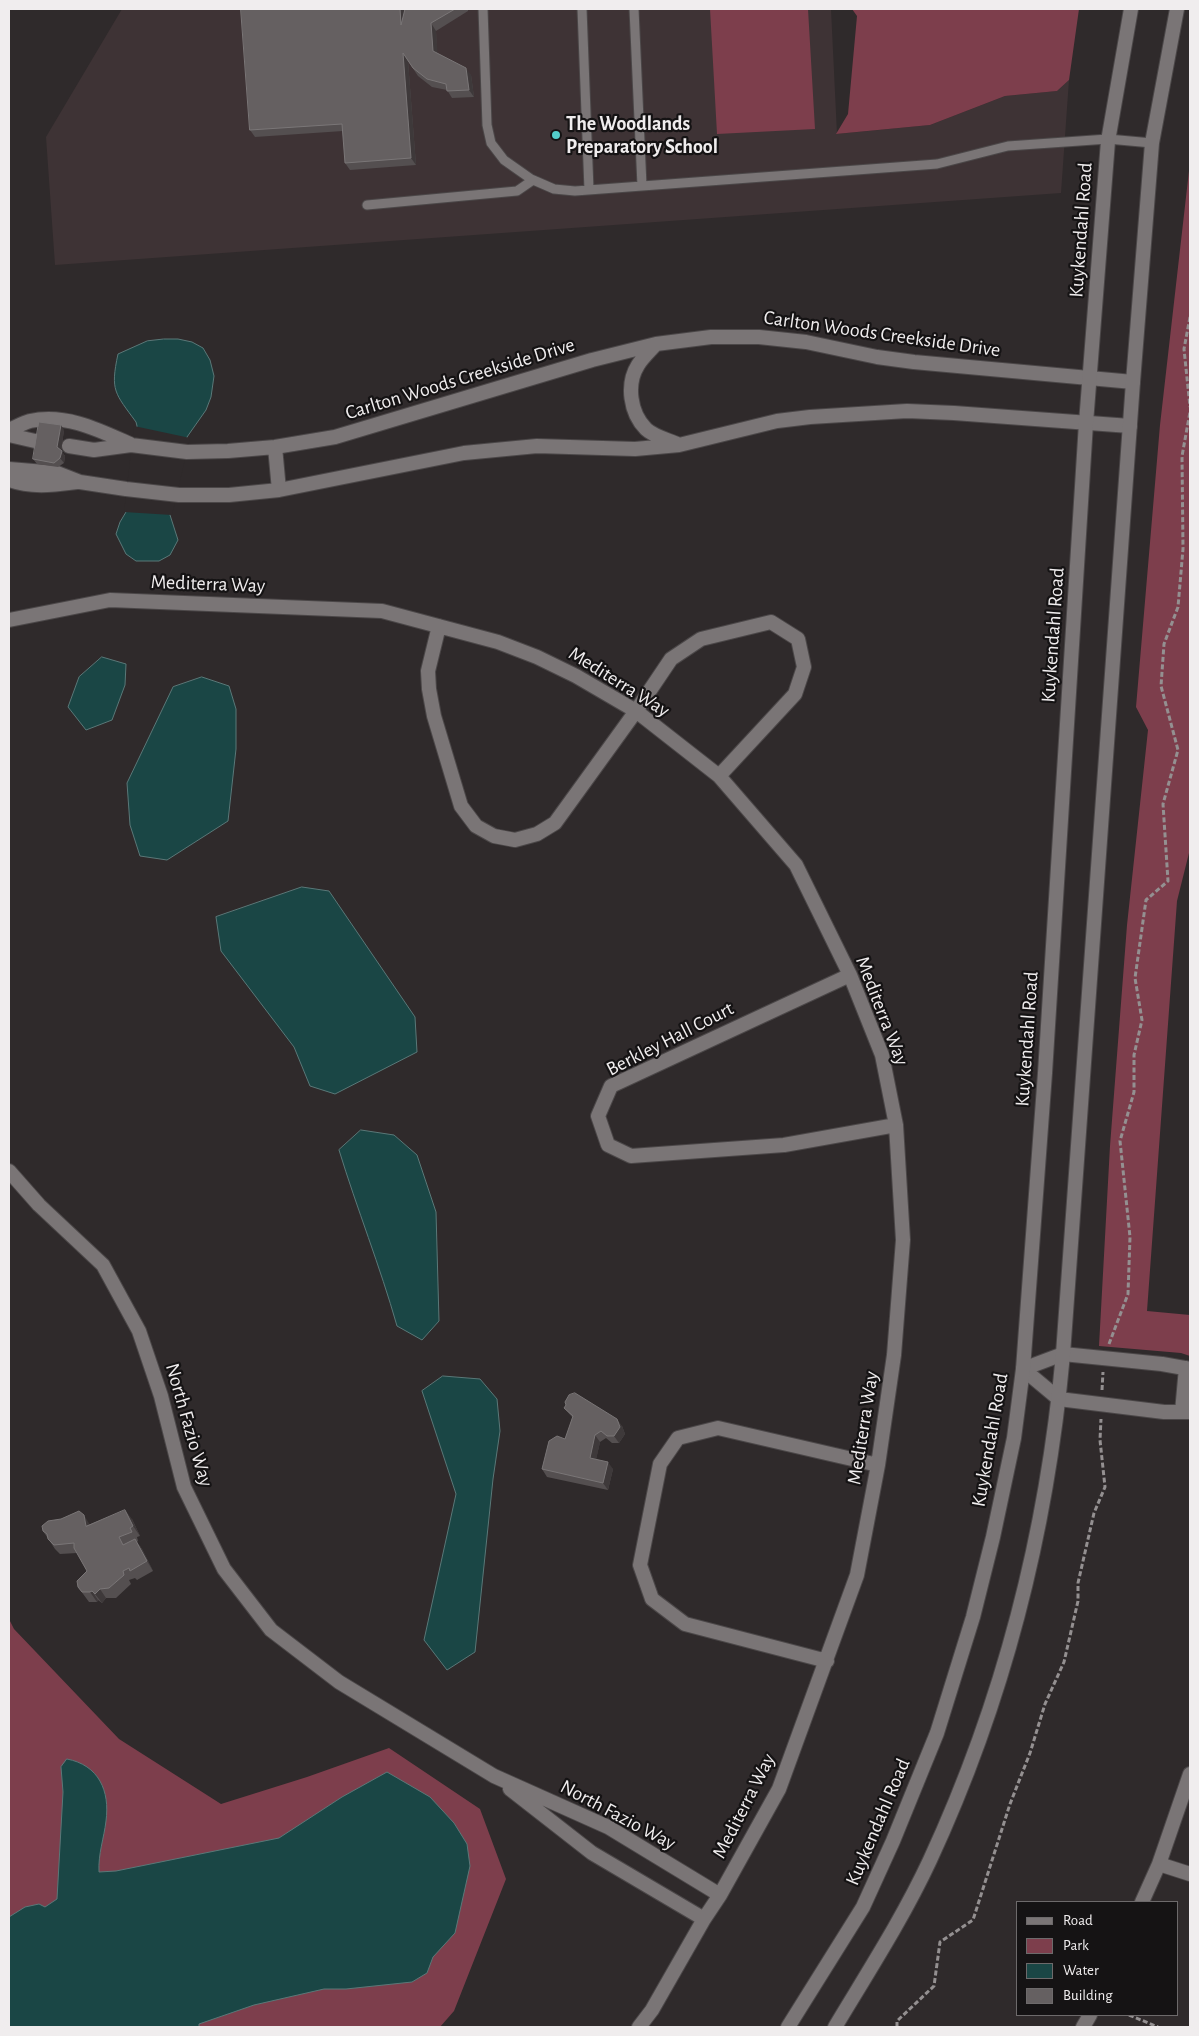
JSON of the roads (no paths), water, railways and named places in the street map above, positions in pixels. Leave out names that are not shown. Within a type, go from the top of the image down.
[{"type":"street","name":"Kuykendahl Road","points":[[788,2027],[863,1907],[893,1841],[937,1733],[973,1617],[993,1537],[1014,1438],[1023,1369],[1045,1073],[1086,423],[1108,139],[1131,9]]},
{"type":"street","points":[[835,2027],[895,1928],[946,1823],[995,1697],[1026,1590],[1046,1491],[1062,1354],[1152,143],[1177,9]]},
{"type":"street","name":"Carlton Woods Creekside Drive","points":[[9,430],[30,421],[55,419],[91,427],[131,444],[187,452],[275,447],[335,437],[592,360],[656,344],[711,337],[759,336],[806,342],[877,357],[914,362],[1133,382]]},
{"type":"street","points":[[656,344],[638,365],[631,384],[631,400],[636,416],[647,430],[679,445]]},
{"type":"street","points":[[9,469],[57,473],[80,482],[126,489],[179,495],[229,494],[279,490],[464,453],[537,446],[635,449],[679,445],[777,421],[864,413],[907,411],[954,413],[1130,426]]},
{"type":"street","points":[[9,435],[36,441]]},
{"type":"street","name":"Carlton Woods Creekside Drive","points":[[69,446],[94,450],[131,444]]},
{"type":"street","points":[[275,447],[279,490]]},
{"type":"street","points":[[9,480],[22,484],[44,486],[80,482]]},
{"type":"street","name":"Mediterra Way","points":[[9,620],[110,600],[382,611],[498,642],[537,657],[576,676],[636,711],[719,776],[796,865],[850,975],[882,1055],[896,1125],[903,1240],[894,1355],[878,1465],[857,1575],[779,1789],[720,1895],[704,1918],[652,2010],[639,2027]]},
{"type":"street","points":[[440,626],[428,671],[429,689],[434,716],[461,806],[476,826],[494,836],[515,840],[537,834],[555,823],[671,659],[701,639],[771,622],[798,639],[804,667],[795,694],[719,776]]},
{"type":"street","name":"Berkley Hall Court","points":[[850,975],[612,1086],[598,1116],[608,1144],[631,1156],[784,1145],[896,1125]]},
{"type":"street","name":"North Fazio Way","points":[[9,1172],[38,1206],[102,1265],[139,1331],[161,1396],[184,1487],[224,1569],[271,1630],[339,1682],[494,1776],[608,1828],[720,1895]]},
{"type":"street","points":[[1062,1354],[1162,1364],[1188,1369],[1186,1412],[1058,1400],[1023,1369],[1062,1354]]},
{"type":"street","points":[[827,1661],[685,1624],[652,1599],[640,1565],[660,1464],[678,1438],[718,1428],[878,1465]]},
{"type":"street","points":[[1142,1901],[1159,1864],[1190,1774]]},
{"type":"street","name":"North Fazio Way","points":[[494,1776],[592,1854],[704,1918]]},
{"type":"street","points":[[1159,1864],[1190,1874]]},
{"type":"street","points":[[1083,2027],[1089,2016]]},
{"type":"lane","points":[[482,9],[487,125],[491,143],[504,160],[533,180],[554,189],[589,190],[937,164],[1008,146],[1108,139],[1152,143]]},
{"type":"lane","points":[[582,9],[589,190]]},
{"type":"lane","points":[[634,9],[642,186]]},
{"type":"lane","points":[[367,205],[517,191],[533,180]]},
{"type":"water","points":[[164,339],[192,342],[203,348],[210,360],[214,376],[211,397],[206,410],[187,437],[170,515],[178,540],[170,555],[159,561],[136,561],[126,554],[116,534],[126,512],[137,426],[116,391],[114,376],[118,354],[147,341]]},
{"type":"water","points":[[102,657],[126,664],[125,685],[112,720],[86,730],[68,707],[79,677]]},
{"type":"water","points":[[202,677],[229,686],[236,709],[236,749],[228,821],[167,860],[140,856],[130,825],[127,783],[173,687]]},
{"type":"water","points":[[302,887],[329,891],[415,1017],[417,1052],[335,1094],[310,1086],[294,1047],[221,951],[216,917]]},
{"type":"water","points":[[361,1130],[394,1135],[417,1155],[436,1212],[439,1321],[422,1340],[397,1326],[339,1150]]},
{"type":"water","points":[[443,1376],[480,1379],[497,1399],[500,1431],[493,1479],[475,1652],[447,1670],[424,1640],[456,1494],[422,1391]]},
{"type":"water","points":[[67,1759],[87,1767],[100,1781],[104,1790],[107,1810],[99,1859],[99,1872],[116,1871],[279,1838],[342,1797],[387,1772],[430,1797],[454,1823],[467,1844],[470,1866],[455,1933],[433,1957],[427,1973],[412,1982],[346,1989],[324,1989],[254,2005],[199,2024],[199,2027],[9,2027],[9,1917],[25,1907],[39,1904],[45,1907],[57,1899],[63,1792],[61,1767]]},
{"type":"place","name":"The Woodlands Preparatory School","points":[[556,135]]}]
